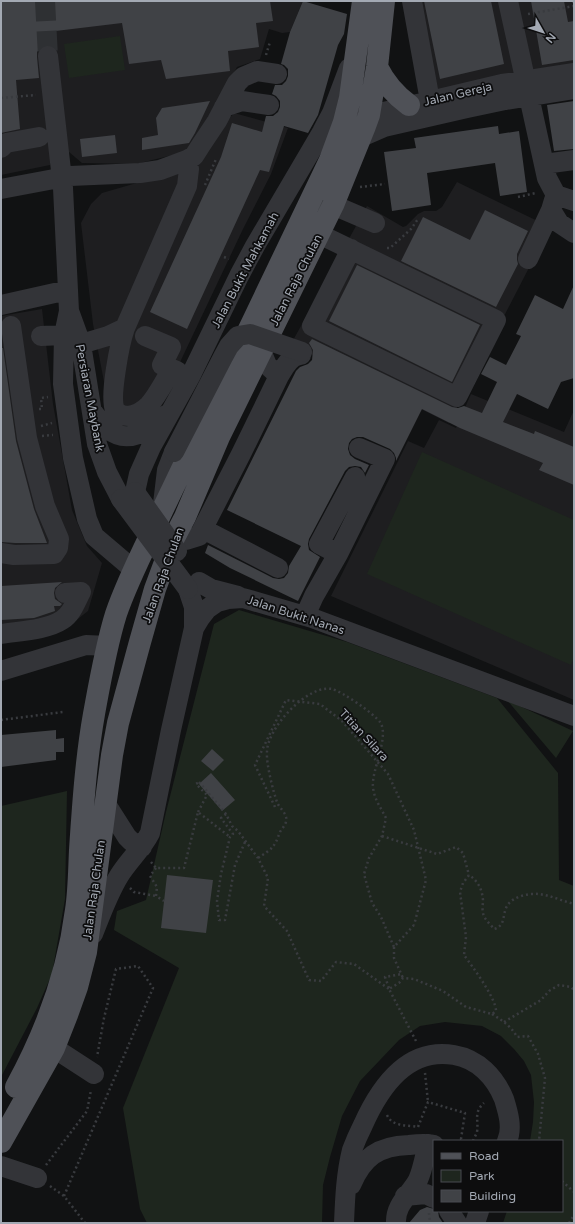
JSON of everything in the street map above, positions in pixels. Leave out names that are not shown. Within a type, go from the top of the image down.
[{"type":"main road","name":"Jalan Raja Chulan","points":[[1,1115],[45,1026],[62,978],[69,950],[76,910],[84,779],[94,715],[116,614],[134,570],[327,168],[344,122],[350,98],[363,1]]},
{"type":"main road","name":"Jalan Raja Chulan","points":[[1,1142],[54,1048],[74,994],[86,952],[112,755],[118,722],[156,590],[174,538],[185,517],[219,437],[260,351],[320,234],[361,137],[369,114],[377,66],[384,1]]},
{"type":"main road","points":[[377,66],[388,86],[409,105]]},
{"type":"main road","points":[[108,646],[127,638],[136,630],[156,590]]},
{"type":"main road","points":[[108,646],[120,649],[124,655],[125,663],[118,722]]},
{"type":"street","points":[[412,1],[430,101]]},
{"type":"street","points":[[508,1],[547,178],[555,200],[559,223],[574,233]]},
{"type":"street","name":"Jalan Bukit Mahkamah","points":[[128,495],[173,408],[181,373],[311,153],[339,96],[357,50]]},
{"type":"street","name":"Persiaran Maybank","points":[[48,56],[62,184],[72,340],[86,380],[97,444],[107,472],[128,495],[193,585],[194,628]]},
{"type":"street","points":[[1,189],[62,184],[70,176],[140,173],[160,170],[187,160],[194,156],[243,77],[257,71],[277,74]]},
{"type":"street","name":"Jalan Gereja","points":[[361,137],[384,127],[497,101],[527,88],[574,73]]},
{"type":"street","name":"Jalan Gereja","points":[[344,122],[369,114],[502,84],[527,88],[574,89]]},
{"type":"street","points":[[224,107],[242,101],[268,104]]},
{"type":"street","points":[[1,148],[6,143],[39,137]]},
{"type":"street","points":[[145,336],[171,347],[162,365],[181,373],[142,411],[134,416],[124,416],[118,412],[114,406],[114,379],[122,336],[187,186],[189,169],[187,160]]},
{"type":"street","points":[[544,164],[574,160]]},
{"type":"street","points":[[528,259],[555,200]]},
{"type":"street","points":[[333,205],[374,224]]},
{"type":"street","points":[[320,234],[351,249],[496,320],[457,397],[312,326],[351,249]]},
{"type":"street","points":[[1,553],[14,555],[54,554],[58,548],[59,539],[45,506],[27,438],[6,327],[12,322],[5,304],[68,290]]},
{"type":"street","points":[[41,336],[72,340],[108,336],[125,328]]},
{"type":"street","points":[[162,512],[167,470],[174,452],[229,346],[238,336],[250,334],[301,354],[291,359],[279,376],[199,536],[190,539],[174,538]]},
{"type":"street","name":"Persiaran Maybank","points":[[72,340],[63,384],[73,458],[87,520],[94,536],[134,570]]},
{"type":"street","points":[[260,351],[266,365],[279,376]]},
{"type":"street","points":[[92,411],[109,430],[118,435],[129,436],[139,434],[152,428],[173,408]]},
{"type":"street","points":[[308,617],[327,575],[385,459],[359,448]]},
{"type":"street","points":[[338,554],[319,544],[355,477]]},
{"type":"street","points":[[203,529],[278,568]]},
{"type":"street","points":[[193,585],[244,598]]},
{"type":"street","points":[[1,634],[53,621],[63,620],[73,607],[81,592],[65,593]]},
{"type":"street","name":"Jalan Bukit Nanas","points":[[86,952],[109,894],[123,871],[146,853],[171,730],[194,628],[204,613],[217,602],[228,599],[244,598],[308,617],[572,711]]},
{"type":"street","points":[[53,621],[50,635],[56,643],[59,654]]},
{"type":"street","points":[[1,671],[86,645],[108,646]]},
{"type":"street","points":[[106,804],[127,837],[146,853]]},
{"type":"street","points":[[54,1048],[94,1074]]},
{"type":"street","points":[[344,1223],[345,1198],[352,1149],[371,1106],[393,1077],[411,1062],[427,1067],[445,1053],[473,1061],[485,1070],[494,1079],[506,1105],[510,1124],[508,1140]]},
{"type":"street","points":[[345,1198],[354,1176],[371,1155],[393,1146],[431,1145],[417,1182],[399,1206],[396,1223]]},
{"type":"street","points":[[1,1166],[37,1178]]},
{"type":"street","points":[[406,1196],[426,1194],[433,1198]]},
{"type":"street","points":[[450,1212],[457,1223]]},
{"type":"street","points":[[475,1223],[479,1212]]},
{"type":"path","points":[[522,15],[574,6],[573,1]]},
{"type":"path","points":[[1,98],[52,94]]},
{"type":"path","points":[[360,187],[385,184]]},
{"type":"path","points":[[518,197],[555,200]]},
{"type":"path","points":[[382,248],[390,248],[411,229],[418,219]]},
{"type":"path","points":[[258,858],[274,846],[286,821],[286,815],[278,805],[266,751],[274,730],[292,708],[313,692],[331,689],[344,694],[354,700],[380,722],[382,731],[380,757],[375,773],[373,787],[376,801],[386,818],[382,836],[369,858],[364,874],[372,903],[381,917],[394,947],[394,958],[403,978]]},
{"type":"path","name":"Titian Silara","points":[[278,805],[275,807],[255,765],[286,700],[320,704],[342,721],[388,774],[414,830],[426,880],[414,925],[394,947]]},
{"type":"path","points":[[1,720],[63,712]]},
{"type":"path","points":[[156,868],[184,868],[198,812],[207,795],[196,784],[198,782],[226,814],[232,826],[238,831],[258,858],[268,878],[264,906],[287,931],[309,980],[321,981],[336,962],[354,964],[390,989]]},
{"type":"path","points":[[198,812],[230,837]]},
{"type":"path","points":[[226,814],[221,818],[232,834],[221,874],[217,901],[219,920],[225,920],[235,865],[245,841]]},
{"type":"path","points":[[382,836],[437,854],[456,847],[463,853],[469,875],[475,879],[480,888],[482,913],[486,921],[494,929],[499,928],[502,924],[507,905],[519,896],[538,894],[574,904]]},
{"type":"path","points":[[146,853],[156,868]]},
{"type":"path","points":[[156,868],[150,876],[158,887],[156,896]]},
{"type":"path","points":[[469,875],[463,883],[460,892],[466,937],[464,955],[495,1003],[496,1011],[492,1014]]},
{"type":"path","points":[[134,892],[156,896],[164,901]]},
{"type":"path","points":[[386,1111],[388,1118],[392,1122],[418,1127],[428,1102],[427,1067],[385,977],[402,974]]},
{"type":"path","points":[[390,989],[398,984],[403,978]]},
{"type":"path","points":[[403,978],[414,979],[443,991],[466,1008],[492,1014],[512,1029],[517,1037],[528,1036],[538,1054],[545,1078],[539,1140]]},
{"type":"path","points":[[504,1022],[542,1000],[549,992],[559,985],[571,987],[574,990]]},
{"type":"path","points":[[418,1075],[427,1067]]},
{"type":"path","points":[[428,1102],[465,1114],[461,1139],[462,1140]]},
{"type":"path","points":[[473,1140],[477,1131],[477,1116],[479,1108],[484,1104]]},
{"type":"path","points":[[563,1182],[574,1192]]},
{"type":"path","points":[[64,1196],[85,1223]]},
{"type":"path","points":[[570,1223],[574,1215]]},
{"type":"shaded area","points":[[1,1],[303,1],[290,32],[282,33],[269,29],[260,59],[237,67],[193,148],[177,154],[136,164],[82,163],[69,152],[59,154],[51,158],[50,165],[1,175]]},
{"type":"shaded area","points":[[416,1],[574,1],[574,65],[432,92]]},
{"type":"shaded area","points":[[234,113],[288,128],[271,174],[243,229],[164,396],[156,407],[109,408],[93,324],[81,223],[91,204],[102,193],[154,178],[218,132]]},
{"type":"shaded area","points":[[457,182],[550,227],[449,423],[291,344],[367,206],[403,227],[406,226],[418,214],[424,211],[436,211],[442,207]]},
{"type":"shaded area","points":[[42,309],[53,404],[72,510],[87,546],[102,563],[88,611],[74,622],[1,642],[1,316]]},
{"type":"shaded area","points":[[471,394],[564,432],[574,410],[574,700],[331,596],[408,441],[424,448],[439,420],[456,428]]},
{"type":"green space","points":[[120,36],[125,70],[69,78],[64,44]]},
{"type":"green space","points":[[422,452],[574,520],[574,657],[571,665],[367,574]]},
{"type":"green space","points":[[239,610],[347,642],[497,698],[558,773],[559,880],[574,886],[574,1223],[503,1223],[507,1212],[563,1212],[563,1140],[530,1140],[534,1102],[531,1075],[524,1061],[501,1036],[482,1026],[445,1022],[420,1026],[399,1040],[360,1081],[342,1116],[330,1157],[323,1185],[322,1223],[147,1223],[140,1209],[123,1108],[179,968],[114,930],[117,911],[146,900],[166,812],[214,624]]},
{"type":"green space","points":[[507,700],[573,731],[556,758]]},
{"type":"green space","points":[[67,791],[65,899],[52,974],[37,1008],[1,1077],[1,806]]},
{"type":"building","points":[[1,1],[270,1],[273,21],[256,23],[259,47],[228,51],[230,71],[166,79],[161,60],[129,64],[122,23],[39,33],[40,48],[37,52],[37,57],[39,78],[16,80],[20,129],[1,133]]},
{"type":"building","points":[[303,1],[347,14],[344,34],[338,45],[318,115],[308,133],[284,126],[269,172],[260,170],[187,329],[150,312],[221,157],[232,123],[262,132],[266,116],[273,116],[278,112],[280,101],[272,94],[275,85],[282,85],[288,76],[288,69],[281,64],[290,32]]},
{"type":"building","points":[[424,1],[491,1],[504,64],[440,79]]},
{"type":"building","points":[[531,1],[564,1],[568,22],[574,21],[574,60],[542,65]]},
{"type":"building","points":[[210,101],[189,143],[142,150],[142,138],[158,135],[156,118],[162,108]]},
{"type":"building","points":[[574,101],[574,149],[554,151],[547,105]]},
{"type":"building","points":[[498,126],[499,134],[519,131],[527,192],[500,196],[495,163],[427,173],[431,205],[392,211],[384,152],[416,148],[414,138]]},
{"type":"building","points":[[115,135],[117,153],[82,157],[80,139]]},
{"type":"building","points":[[485,210],[528,231],[517,254],[518,264],[496,307],[401,261],[423,217],[470,240]]},
{"type":"building","points":[[357,265],[480,325],[452,382],[329,321]]},
{"type":"building","points":[[574,285],[574,378],[561,382],[548,409],[517,394],[503,422],[534,434],[535,431],[574,447],[574,485],[539,470],[543,463],[460,428],[422,409],[396,461],[394,453],[390,449],[363,437],[352,439],[349,443],[348,449],[350,455],[355,459],[369,465],[365,473],[361,467],[355,466],[349,467],[345,471],[309,539],[309,550],[320,557],[298,601],[230,568],[205,553],[208,545],[273,578],[284,578],[288,573],[289,566],[301,546],[227,510],[296,371],[312,360],[313,350],[309,343],[312,339],[452,407],[458,408],[464,406],[482,413],[497,382],[481,374],[490,357],[506,365],[521,336],[516,334],[535,295],[563,309]]},
{"type":"building","points":[[1,348],[3,348],[16,441],[34,509],[47,543],[1,542]]},
{"type":"building","points":[[62,582],[55,588],[55,599],[62,604],[60,606],[54,606],[55,611],[34,618],[1,620],[1,586]]},
{"type":"building","points":[[56,730],[56,739],[64,738],[64,752],[56,752],[56,760],[1,767],[1,735]]},
{"type":"building","points":[[212,749],[224,760],[213,771],[201,761]]},
{"type":"building","points":[[211,773],[235,800],[222,811],[199,784]]},
{"type":"building","points":[[167,875],[213,880],[206,933],[161,928]]},
{"type":"building","points":[[427,1207],[433,1209],[433,1212],[438,1212],[439,1217],[443,1223],[409,1223],[420,1210]]},
{"type":"tunnel","points":[[45,1],[48,56]]}]
